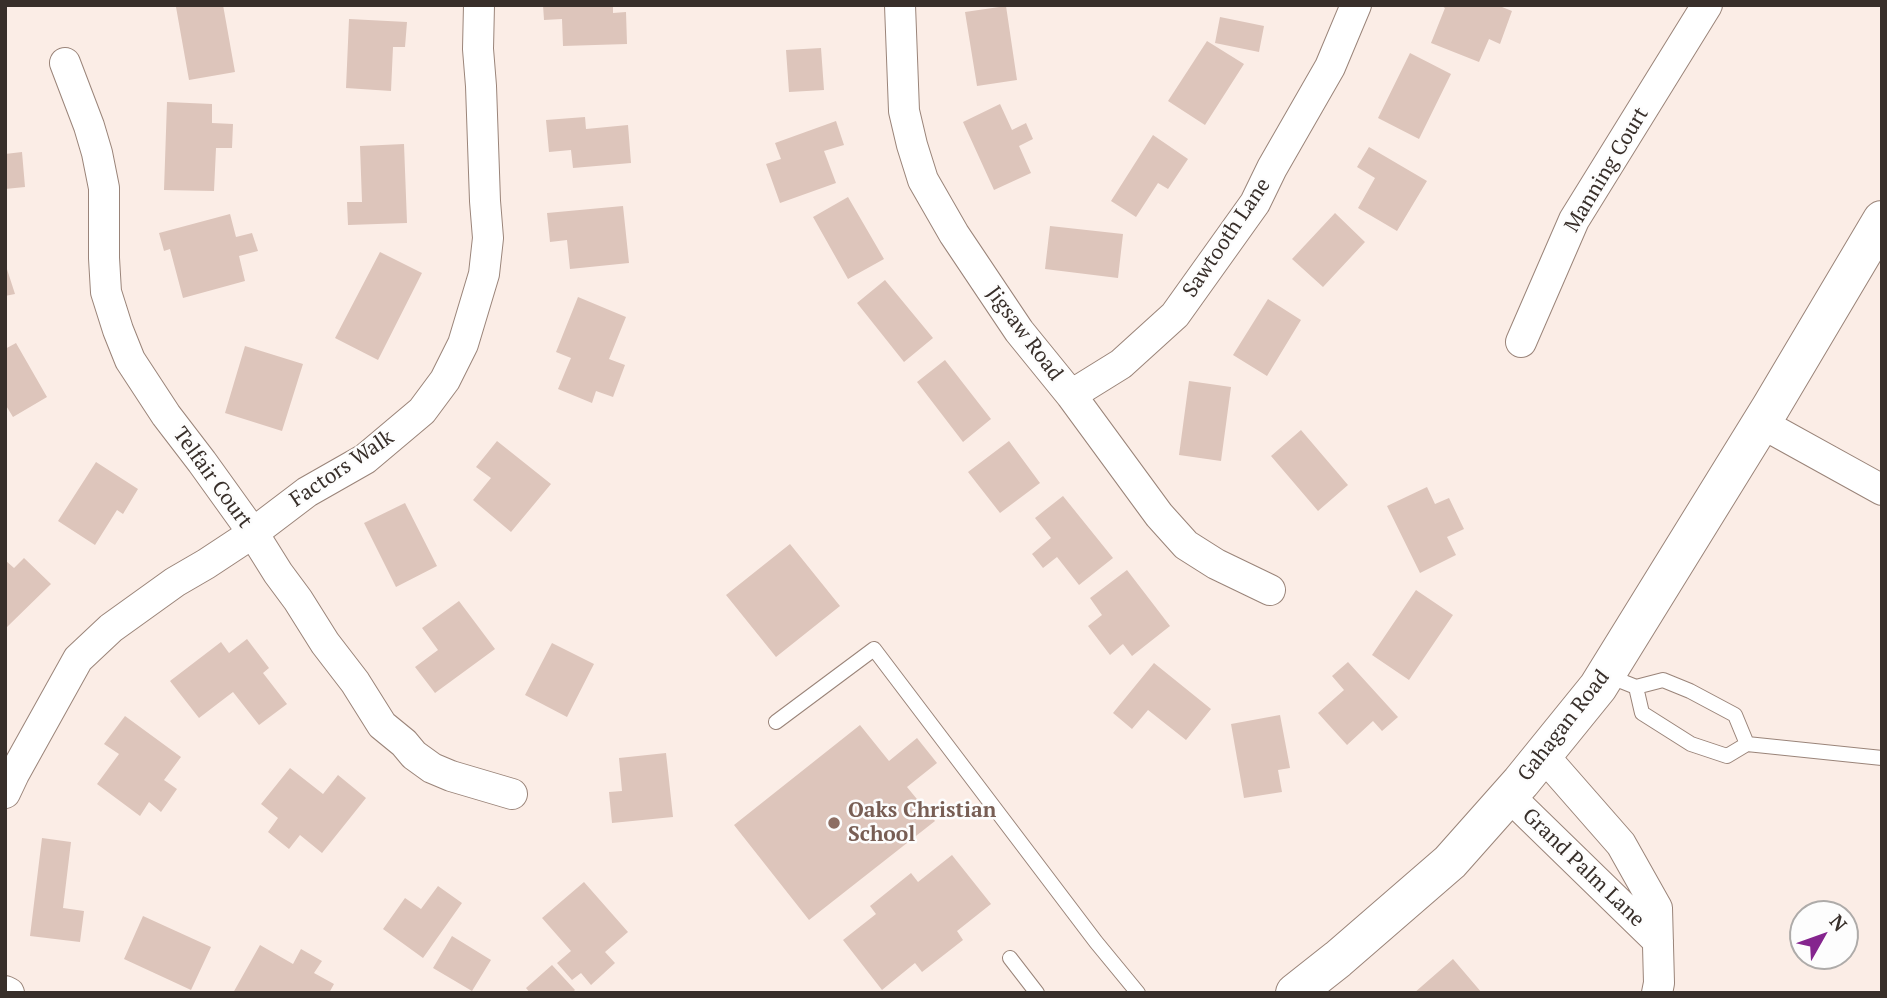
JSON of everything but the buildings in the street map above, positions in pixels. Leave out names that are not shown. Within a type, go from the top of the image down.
[{"type":"street","name":"Factors Walk","points":[[5,793],[78,659],[111,628],[175,582],[253,533],[307,492],[365,459],[422,411],[445,380],[463,344],[484,274],[488,238],[478,5]]},
{"type":"street","name":"Jigsaw Road","points":[[900,5],[904,111],[912,145],[923,180],[954,234],[1019,331],[1071,395],[1158,515],[1186,545],[1216,564],[1270,590]]},
{"type":"street","name":"Sawtooth Lane","points":[[1071,395],[1121,364],[1175,314],[1255,203],[1272,168],[1331,67],[1356,5]]},
{"type":"street","name":"Manning Court","points":[[1521,342],[1574,220],[1707,5]]},
{"type":"street","name":"Telfair Court","points":[[65,63],[97,153],[104,188],[106,292],[130,360],[166,415],[253,533],[382,725],[432,768],[512,794]]},
{"type":"street","name":"Gahagan Road","points":[[1295,993],[1450,862],[1509,796],[1598,687],[1620,681],[1766,415],[1882,220]]},
{"type":"street","points":[[1766,415],[1882,490]]},
{"type":"street","name":"Grand Palm Lane","points":[[1543,755],[1621,844],[1657,908],[1657,993]]},
{"type":"street","name":"Grand Palm Lane","points":[[1509,796],[1658,941]]},
{"type":"lane","points":[[776,722],[874,649],[1096,942],[1138,993]]},
{"type":"lane","points":[[1620,681],[1663,680],[1690,691],[1735,715],[1748,744]]},
{"type":"lane","points":[[1620,681],[1642,713],[1691,744],[1727,756],[1748,744],[1882,758]]},
{"type":"lane","points":[[1010,958],[1037,993]]},
{"type":"place","name":"Oaks Christian School","points":[[834,823]]}]
